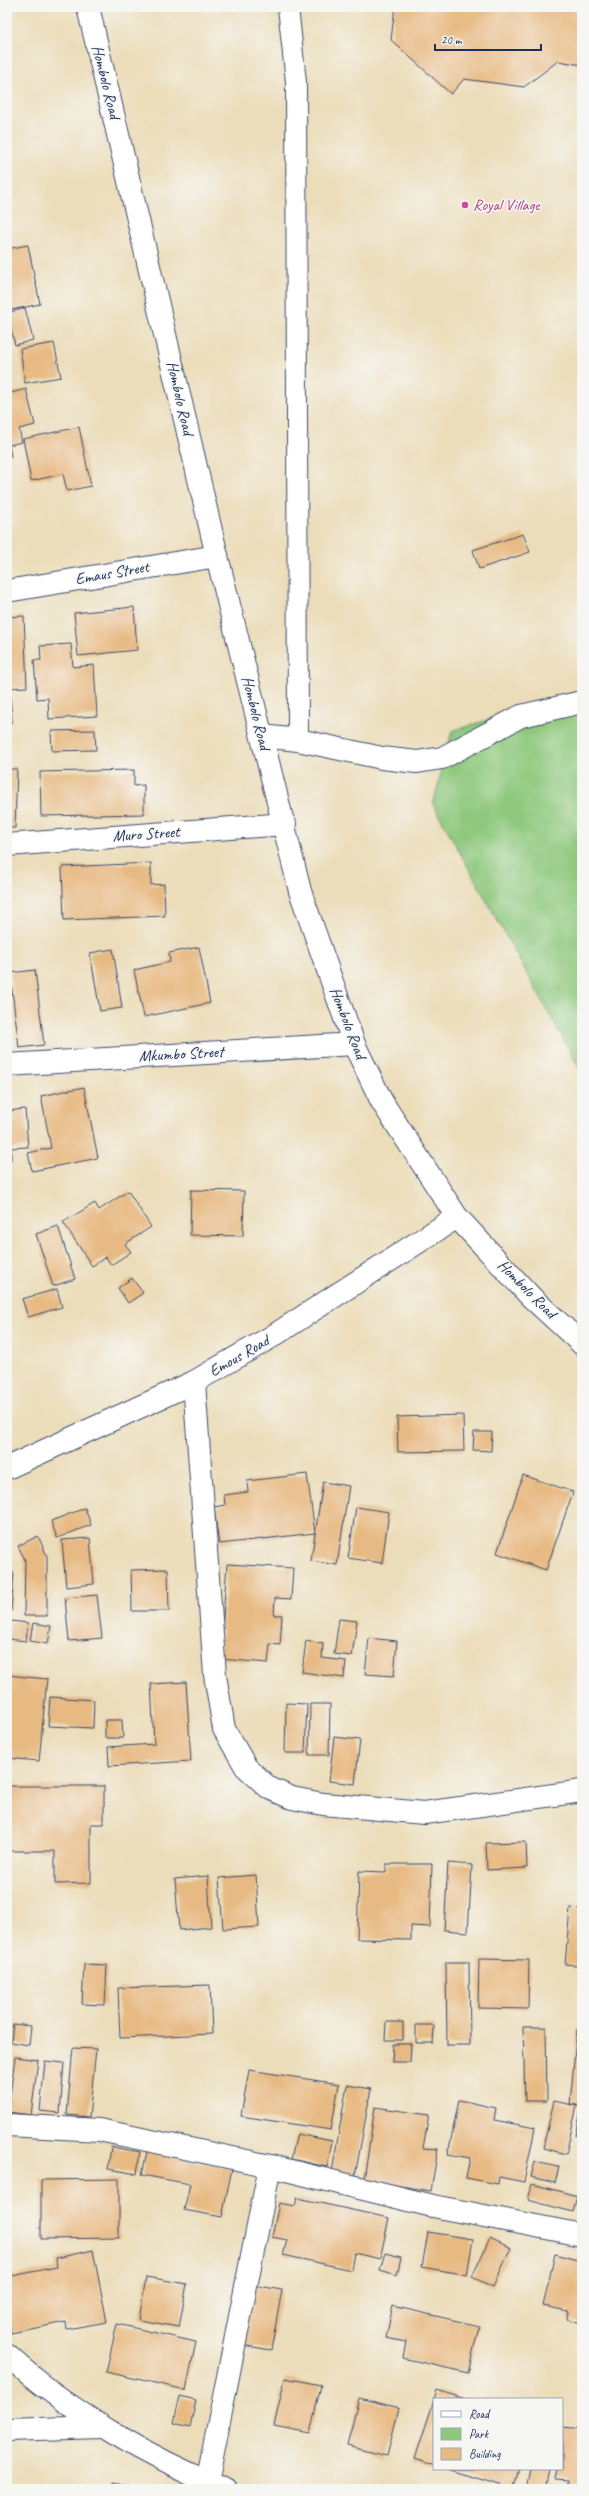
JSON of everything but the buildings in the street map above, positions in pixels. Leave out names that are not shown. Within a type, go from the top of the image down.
[{"type":"street","name":"Hombolo Road","points":[[88,7],[217,556],[285,824],[300,891],[354,1044],[382,1102],[457,1217],[531,1297],[582,1344]]},
{"type":"street","name":"Emaus Street","points":[[7,591],[217,556]]},
{"type":"street","points":[[262,736],[298,740],[382,758],[417,762],[442,758],[521,716],[582,702]]},
{"type":"street","name":"Muro Street","points":[[7,845],[285,824]]},
{"type":"street","name":"Mkumbo Street","points":[[7,1065],[354,1044]]},
{"type":"street","name":"Emous Road","points":[[7,1468],[194,1382],[274,1336],[457,1217]]},
{"type":"street","points":[[194,1382],[215,1675],[224,1729],[246,1767],[269,1788],[292,1798],[323,1804],[424,1813],[582,1791]]},
{"type":"street","points":[[7,2126],[99,2130],[270,2166],[433,2206],[582,2235]]},
{"type":"street","points":[[7,2355],[58,2398],[101,2427],[216,2485],[270,2166]]},
{"type":"street","points":[[7,2430],[101,2427]]},
{"type":"lane","points":[[288,7],[296,82],[298,740]]},
{"type":"green space","points":[[582,691],[582,1073],[433,804],[452,731]]},
{"type":"place","name":"Royal Village","points":[[465,205]]}]
